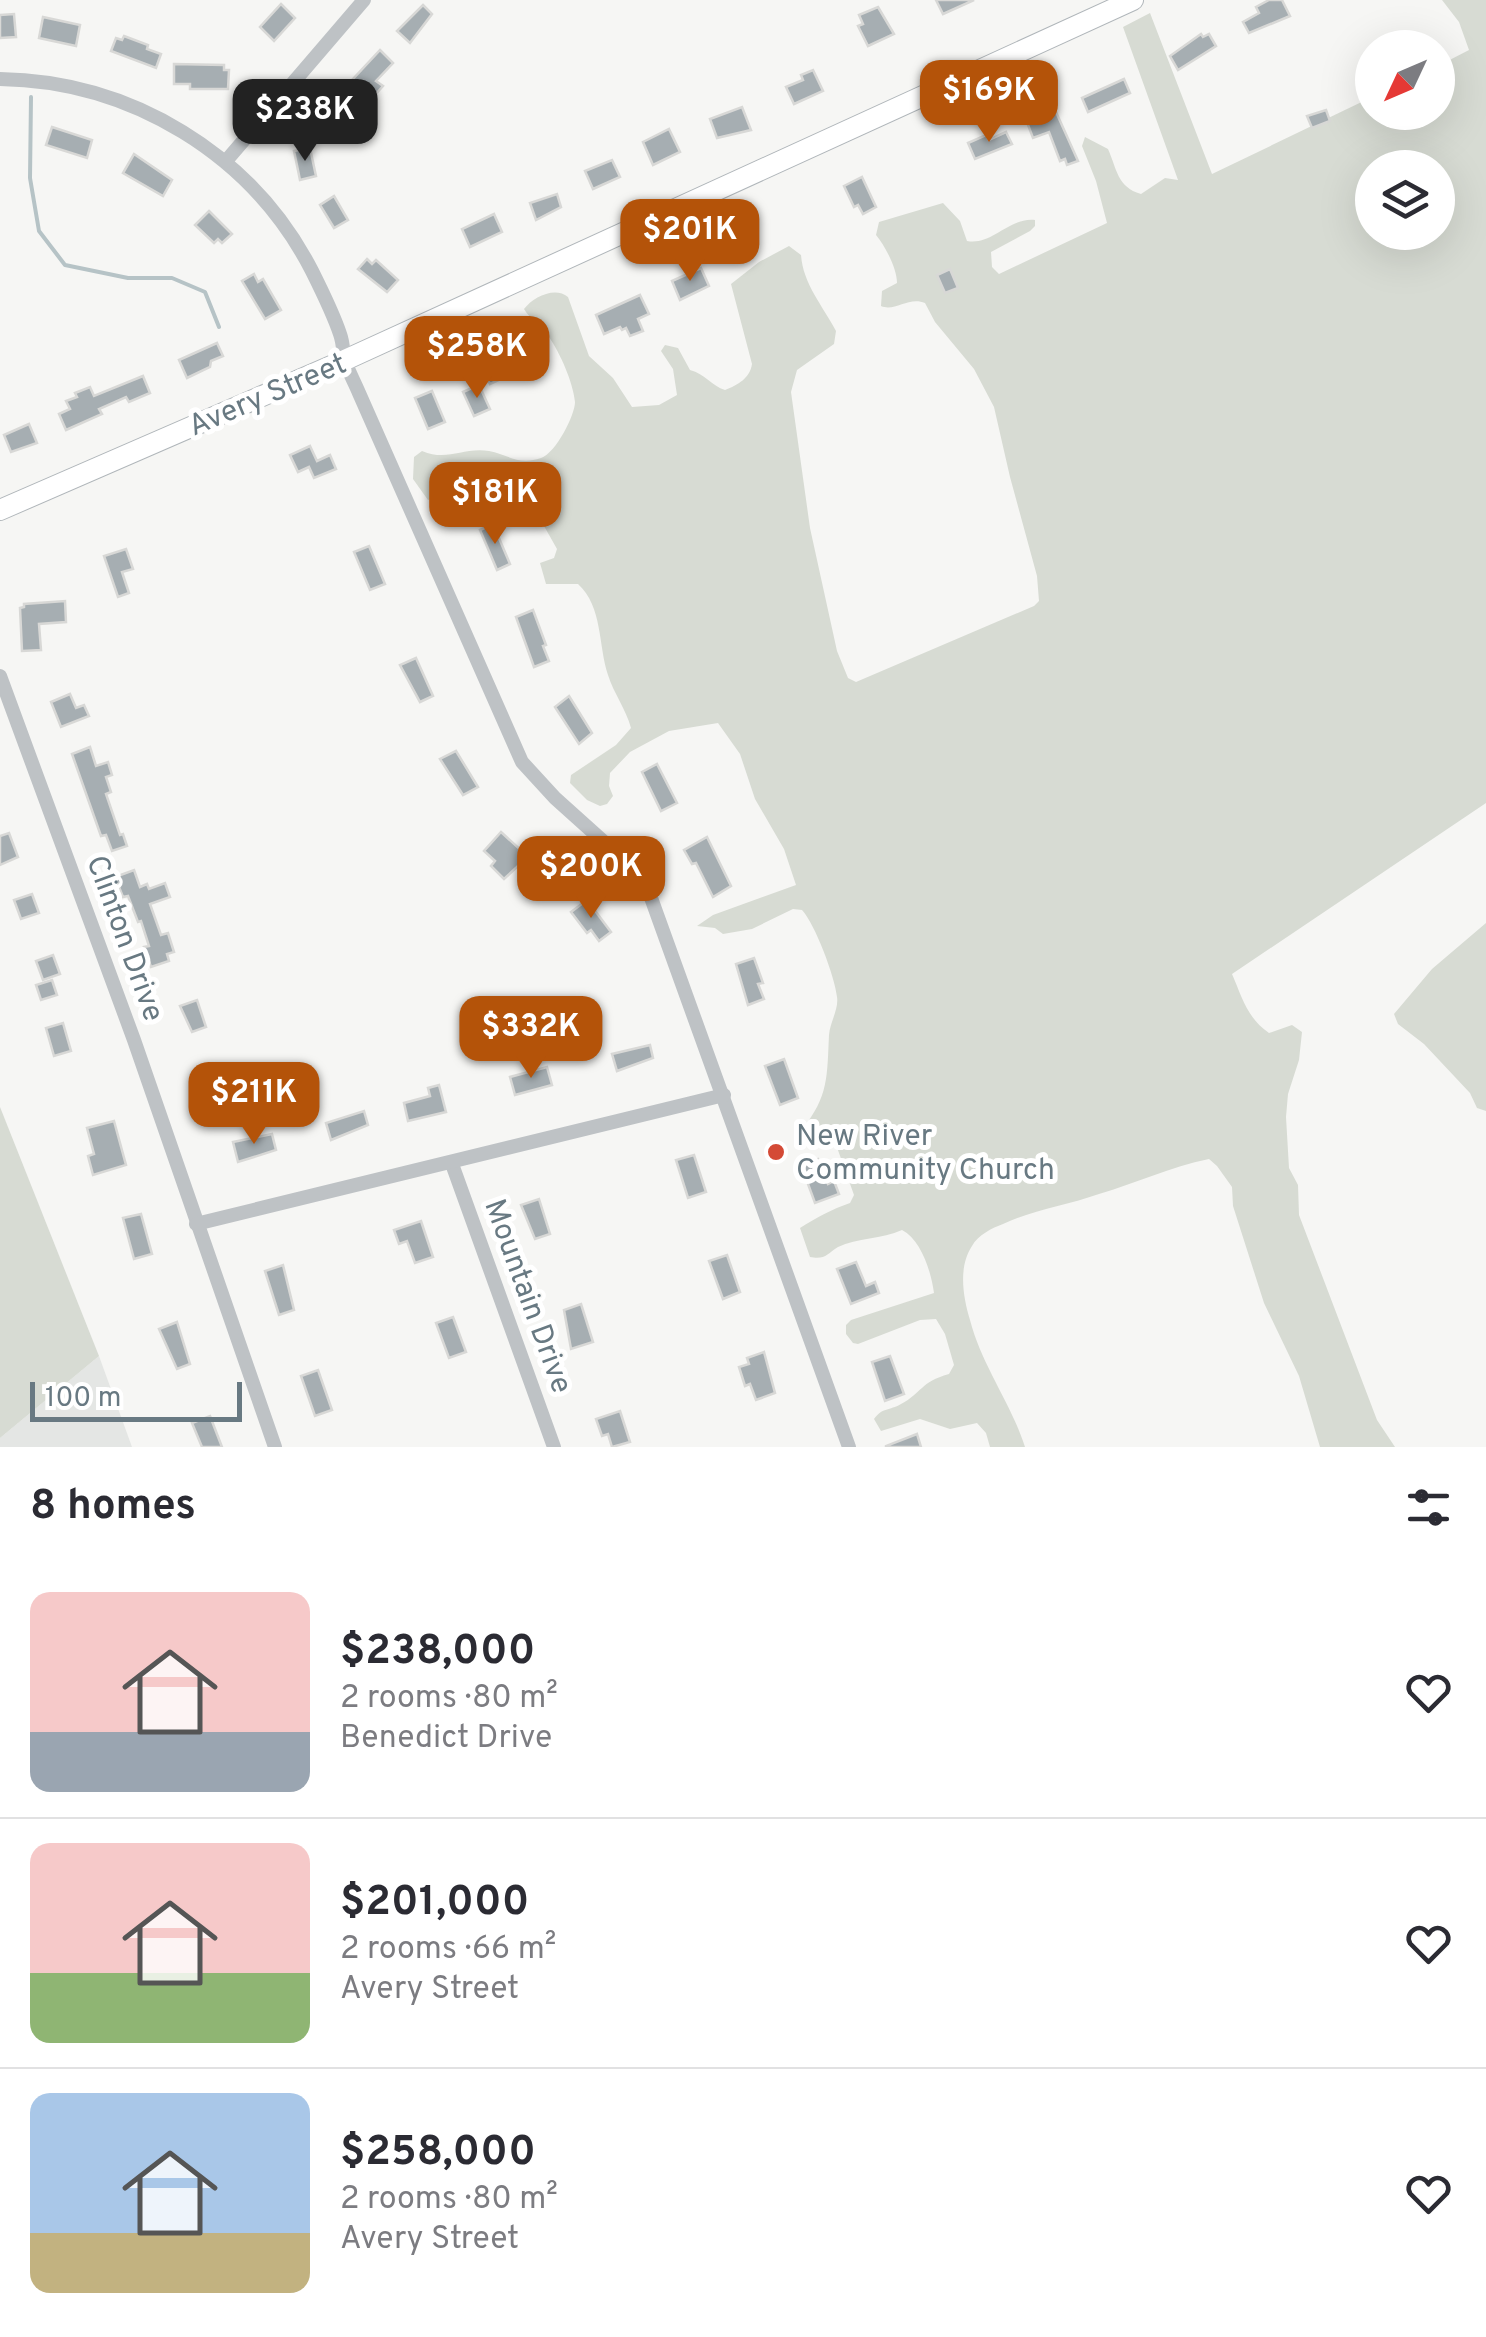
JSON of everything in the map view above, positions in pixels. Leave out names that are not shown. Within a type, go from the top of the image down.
[{"type":"main road","name":"Avery Street","points":[[0,510],[345,360],[1133,0]]},
{"type":"street","points":[[226,161],[364,0]]},
{"type":"street","points":[[0,79],[58,83],[103,93],[181,130],[226,161],[282,221],[311,270],[342,336],[345,360],[522,762],[555,798],[634,869],[650,895],[849,1447]]},
{"type":"street","name":"Clinton Drive","points":[[0,676],[127,1022],[275,1447]]},
{"type":"street","points":[[196,1224],[724,1096]]},
{"type":"street","name":"Mountain Drive","points":[[452,1164],[554,1447]]},
{"type":"shaded area","points":[[1442,0],[1486,0],[1486,803],[1232,974],[1255,1021],[1269,1033],[1292,1025],[1302,1032],[1286,1117],[1289,1168],[1298,1185],[1299,1215],[1377,1420],[1395,1447],[1320,1447],[1299,1376],[1264,1303],[1233,1206],[1232,1187],[1209,1159],[1014,1219],[986,1232],[972,1246],[963,1273],[968,1311],[975,1337],[1025,1447],[990,1447],[986,1433],[977,1423],[950,1429],[920,1419],[881,1431],[874,1419],[877,1415],[949,1374],[954,1365],[936,1319],[920,1320],[858,1344],[846,1334],[846,1325],[851,1320],[934,1293],[924,1257],[909,1235],[902,1230],[845,1244],[823,1257],[810,1257],[800,1228],[850,1203],[854,1195],[834,1139],[825,1132],[802,1129],[822,1096],[827,1074],[829,1035],[837,1002],[828,964],[802,910],[793,909],[752,929],[723,934],[715,928],[697,926],[713,915],[796,885],[784,849],[755,799],[740,754],[718,723],[669,731],[630,752],[610,773],[613,796],[607,804],[600,806],[587,800],[570,783],[571,775],[616,745],[631,728],[608,675],[592,604],[578,584],[546,584],[540,563],[554,558],[557,549],[544,526],[535,497],[506,489],[453,491],[428,500],[413,479],[414,457],[422,451],[440,455],[479,450],[526,461],[541,458],[553,449],[572,416],[574,394],[553,344],[524,309],[538,297],[551,293],[568,297],[589,356],[613,378],[632,407],[659,405],[677,395],[673,369],[661,351],[665,345],[678,348],[690,370],[716,386],[725,390],[734,386],[746,377],[752,364],[731,284],[759,262],[789,246],[801,255],[810,285],[836,331],[834,344],[797,370],[791,392],[810,528],[837,651],[848,678],[856,682],[1039,601],[1037,576],[994,407],[974,369],[935,322],[925,303],[881,306],[882,291],[897,283],[890,258],[876,235],[879,222],[943,203],[960,221],[967,241],[976,241],[1017,223],[1035,220],[1030,231],[991,252],[992,267],[999,274],[1107,223],[1082,146],[1085,137],[1108,149],[1119,176],[1133,191],[1141,194],[1165,178],[1178,180],[1123,27],[1150,13],[1212,174],[1355,105],[1355,130],[1455,130],[1455,57],[1469,50],[1459,22]]},
{"type":"shaded area","points":[[1486,923],[1486,1111],[1477,1108],[1470,1093],[1424,1044],[1398,1024],[1394,1014],[1432,969]]},
{"type":"shaded area","points":[[0,1107],[99,1356],[0,1438]]},
{"type":"shaded area","points":[[99,1356],[132,1447],[0,1447],[0,1438]]},
{"type":"building","points":[[936,0],[974,0],[943,14]]},
{"type":"building","points":[[1269,0],[1282,0],[1290,16],[1249,33],[1243,22],[1259,13],[1256,7]]},
{"type":"building","points":[[281,4],[295,18],[274,41],[260,27]]},
{"type":"building","points":[[423,5],[432,14],[410,43],[397,31]]},
{"type":"building","points":[[878,7],[894,34],[868,46],[858,26],[863,24],[859,15]]},
{"type":"building","points":[[14,14],[16,37],[0,38],[0,15]]},
{"type":"building","points":[[43,17],[80,25],[76,46],[39,38]]},
{"type":"building","points":[[1201,34],[1209,34],[1216,46],[1178,70],[1170,56]]},
{"type":"building","points":[[124,36],[161,54],[156,68],[111,51],[116,38],[122,40]]},
{"type":"building","points":[[380,50],[393,63],[376,81],[383,86],[375,95],[353,79]]},
{"type":"building","points":[[174,64],[224,65],[224,70],[229,70],[228,89],[190,89],[190,84],[174,84]]},
{"type":"building","points":[[813,70],[823,91],[794,104],[786,87],[803,80],[801,75]]},
{"type":"building","points":[[1124,79],[1130,93],[1088,112],[1082,98]]},
{"type":"building","points":[[1052,103],[1078,161],[1067,165],[1065,159],[1060,161],[1049,132],[1033,138],[1025,117]]},
{"type":"building","points":[[742,107],[751,130],[717,138],[710,119]]},
{"type":"building","points":[[1326,110],[1330,121],[1312,128],[1307,116]]},
{"type":"building","points":[[52,127],[92,140],[87,158],[46,145]]},
{"type":"building","points":[[669,129],[680,152],[653,165],[643,142]]},
{"type":"building","points":[[1006,132],[1012,144],[975,159],[968,143]]},
{"type":"building","points":[[310,148],[316,176],[300,180],[294,151]]},
{"type":"building","points":[[134,154],[172,180],[163,196],[123,173]]},
{"type":"building","points":[[612,160],[620,177],[593,189],[585,171]]},
{"type":"building","points":[[862,177],[876,207],[863,214],[858,205],[854,207],[844,186]]},
{"type":"building","points":[[557,194],[561,207],[536,220],[530,203]]},
{"type":"building","points":[[334,196],[348,220],[334,228],[320,205]]},
{"type":"building","points":[[209,211],[232,234],[222,243],[218,239],[214,243],[195,225]]},
{"type":"building","points":[[494,214],[502,232],[470,247],[462,229]]},
{"type":"building","points":[[367,259],[372,264],[376,260],[398,280],[387,292],[358,269]]},
{"type":"building","points":[[701,268],[709,286],[680,300],[672,281]]},
{"type":"building","points":[[950,269],[958,288],[945,293],[937,275]]},
{"type":"building","points":[[254,274],[258,282],[263,279],[281,310],[265,319],[242,281]]},
{"type":"building","points":[[640,295],[649,314],[638,319],[643,331],[630,336],[626,328],[620,327],[604,334],[596,315]]},
{"type":"building","points":[[217,343],[223,356],[187,378],[179,360]]},
{"type":"building","points":[[514,351],[522,369],[490,384],[482,367]]},
{"type":"building","points":[[143,376],[150,393],[129,402],[126,397],[99,409],[102,414],[66,430],[59,414],[70,409],[66,401],[77,397],[75,393],[90,387],[94,396]]},
{"type":"building","points":[[479,385],[490,409],[474,416],[463,392]]},
{"type":"building","points":[[432,391],[445,422],[428,429],[415,398]]},
{"type":"building","points":[[29,424],[37,443],[11,452],[4,435]]},
{"type":"building","points":[[310,446],[317,461],[330,455],[336,469],[314,478],[309,467],[298,472],[290,455]]},
{"type":"building","points":[[493,524],[510,564],[497,570],[480,530]]},
{"type":"building","points":[[369,546],[385,584],[370,590],[354,552]]},
{"type":"building","points":[[126,549],[133,569],[122,572],[129,593],[118,597],[104,556]]},
{"type":"building","points":[[65,601],[66,622],[39,624],[41,650],[22,651],[20,608],[24,604]]},
{"type":"building","points":[[533,610],[549,661],[534,667],[516,617]]},
{"type":"building","points":[[416,658],[433,696],[420,702],[400,665]]},
{"type":"building","points":[[70,694],[76,708],[84,705],[89,716],[61,727],[51,702]]},
{"type":"building","points":[[569,696],[592,733],[579,744],[555,707]]},
{"type":"building","points":[[90,747],[96,766],[108,762],[112,775],[106,777],[111,792],[106,794],[127,846],[112,851],[106,835],[101,836],[72,754]]},
{"type":"building","points":[[456,751],[478,787],[463,795],[440,759]]},
{"type":"building","points":[[657,764],[677,803],[661,811],[642,772]]},
{"type":"building","points":[[501,832],[535,863],[526,873],[518,866],[504,879],[491,866],[495,861],[484,851]]},
{"type":"building","points":[[9,833],[18,857],[0,865],[0,836]]},
{"type":"building","points":[[707,837],[731,886],[713,897],[696,863],[692,864],[684,850]]},
{"type":"building","points":[[134,870],[140,887],[147,884],[149,889],[165,883],[170,897],[150,904],[161,935],[168,933],[174,952],[167,954],[169,961],[151,967],[141,921],[138,922],[128,896],[123,897],[115,877]]},
{"type":"building","points":[[32,894],[39,913],[21,919],[14,900]]},
{"type":"building","points":[[587,900],[611,932],[599,941],[591,930],[587,933],[571,912]]},
{"type":"building","points":[[53,955],[60,974],[43,980],[36,961]]},
{"type":"building","points":[[754,958],[764,999],[748,1005],[736,964]]},
{"type":"building","points":[[52,980],[57,995],[41,1000],[36,985]]},
{"type":"building","points":[[197,1000],[206,1027],[192,1032],[180,1006]]},
{"type":"building","points":[[63,1023],[71,1051],[54,1056],[46,1028]]},
{"type":"building","points":[[650,1045],[653,1058],[617,1071],[612,1054]]},
{"type":"building","points":[[784,1059],[798,1098],[780,1105],[765,1066]]},
{"type":"building","points":[[547,1067],[552,1085],[515,1095],[510,1077]]},
{"type":"building","points":[[439,1085],[446,1112],[408,1121],[404,1103],[430,1096],[428,1088]]},
{"type":"building","points":[[364,1111],[368,1125],[331,1140],[326,1123]]},
{"type":"building","points":[[114,1121],[126,1165],[93,1175],[88,1156],[94,1154],[87,1128]]},
{"type":"building","points":[[272,1134],[276,1150],[238,1162],[233,1142]]},
{"type":"building","points":[[694,1155],[706,1192],[688,1198],[676,1160]]},
{"type":"building","points":[[818,1159],[828,1184],[834,1181],[839,1194],[815,1203],[801,1165]]},
{"type":"building","points":[[539,1199],[550,1234],[535,1239],[521,1205]]},
{"type":"building","points":[[141,1214],[152,1254],[134,1259],[123,1218]]},
{"type":"building","points":[[421,1221],[433,1257],[415,1263],[407,1241],[399,1244],[394,1230]]},
{"type":"building","points":[[727,1255],[740,1292],[723,1299],[709,1261]]},
{"type":"building","points":[[856,1262],[866,1286],[875,1282],[879,1293],[851,1304],[837,1269]]},
{"type":"building","points":[[283,1265],[294,1310],[279,1315],[265,1271]]},
{"type":"building","points":[[581,1304],[593,1342],[571,1349],[564,1310]]},
{"type":"building","points":[[453,1317],[466,1352],[449,1358],[436,1323]]},
{"type":"building","points":[[177,1322],[190,1364],[177,1369],[159,1329]]},
{"type":"building","points":[[764,1352],[775,1393],[756,1400],[750,1384],[745,1386],[739,1367],[749,1364],[747,1358]]},
{"type":"building","points":[[890,1356],[904,1394],[885,1401],[872,1362]]},
{"type":"building","points":[[318,1370],[332,1410],[315,1416],[301,1376]]},
{"type":"building","points":[[620,1411],[630,1442],[612,1447],[608,1434],[602,1436],[596,1419]]},
{"type":"building","points":[[210,1416],[222,1447],[202,1447],[192,1423]]},
{"type":"building","points":[[917,1434],[921,1447],[886,1447],[886,1446]]},
{"type":"waterway","points":[[31,97],[30,178],[39,231],[65,265],[128,278],[172,278],[205,292],[219,327]]},
{"type":"place","name":"New River Community Church","points":[[776,1152]]}]
